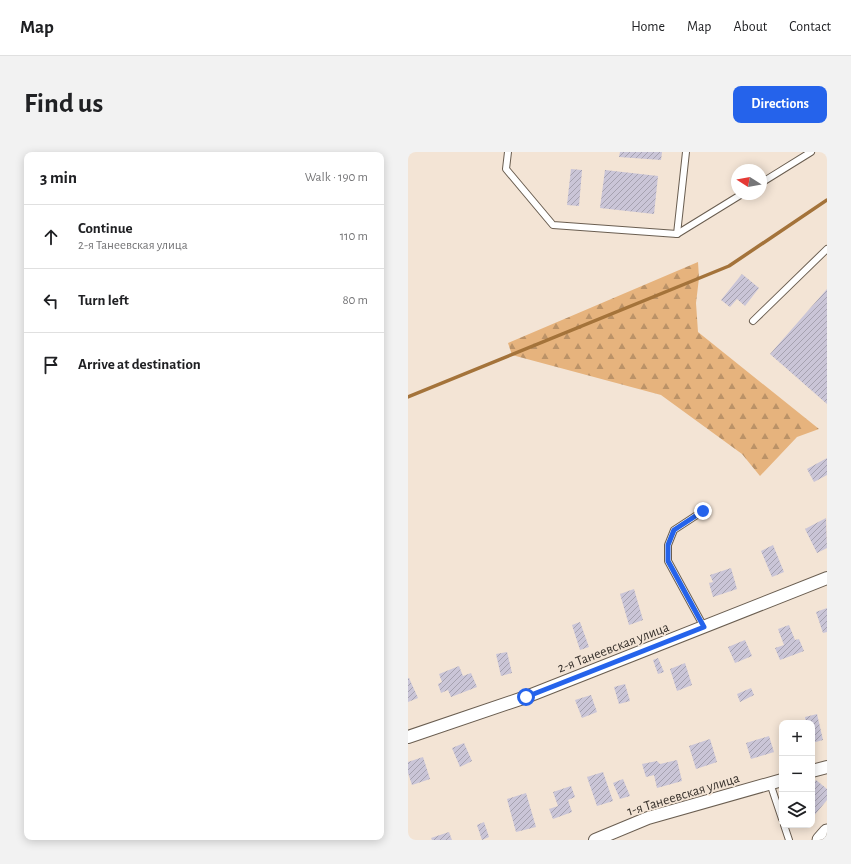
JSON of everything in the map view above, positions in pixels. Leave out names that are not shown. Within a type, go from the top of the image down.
[{"type":"street","name":"2-я Танеевская улица","points":[[408,737],[526,697],[827,578]]},
{"type":"street","points":[[815,770],[827,767]]},
{"type":"street","name":"1-я Танеевская улица","points":[[595,840],[648,818],[779,781]]},
{"type":"street","points":[[820,840],[827,832]]},
{"type":"lane","points":[[508,152],[506,169],[553,225],[678,234],[732,200]]},
{"type":"lane","points":[[678,234],[686,152]]},
{"type":"lane","points":[[767,179],[811,152]]},
{"type":"lane","points":[[753,320],[827,249]]},
{"type":"lane","points":[[703,511],[674,530],[668,545],[668,561],[704,627]]},
{"type":"lane","points":[[770,783],[779,810]]},
{"type":"lane","points":[[785,828],[789,840]]},
{"type":"green space","points":[[698,262],[699,278],[696,303],[698,332],[819,429],[797,437],[760,476],[742,454],[661,395],[512,355],[508,343]]},
{"type":"building","points":[[620,152],[662,152],[661,160],[619,157]]},
{"type":"building","points":[[571,169],[582,170],[579,206],[567,205]]},
{"type":"building","points":[[605,170],[658,176],[654,214],[600,208]]},
{"type":"building","points":[[742,274],[759,288],[745,306],[737,299],[730,307],[721,300]]},
{"type":"building","points":[[827,289],[827,404],[770,354]]},
{"type":"building","points":[[827,458],[827,475],[814,482],[807,469]]},
{"type":"building","points":[[826,518],[827,548],[817,553],[805,529]]},
{"type":"building","points":[[773,545],[784,572],[772,577],[761,551]]},
{"type":"building","points":[[731,568],[737,589],[713,597],[709,583],[713,582],[710,575]]},
{"type":"building","points":[[634,589],[643,620],[629,625],[620,594]]},
{"type":"building","points":[[827,608],[827,632],[823,633],[816,612]]},
{"type":"building","points":[[580,622],[589,647],[580,650],[572,625]]},
{"type":"building","points":[[789,625],[795,640],[799,639],[804,651],[780,660],[775,648],[784,645],[778,629]]},
{"type":"building","points":[[745,640],[752,656],[735,663],[728,647]]},
{"type":"building","points":[[507,652],[512,673],[501,676],[496,654]]},
{"type":"building","points":[[658,658],[664,672],[658,674],[653,660]]},
{"type":"building","points":[[685,663],[692,685],[677,691],[670,669]]},
{"type":"building","points":[[459,666],[463,676],[471,673],[477,687],[451,697],[448,690],[441,693],[438,684],[442,682],[439,674]]},
{"type":"building","points":[[408,678],[418,698],[408,702]]},
{"type":"building","points":[[625,684],[630,701],[619,704],[614,687]]},
{"type":"building","points":[[751,688],[754,695],[740,702],[737,694]]},
{"type":"building","points":[[591,695],[597,712],[582,718],[575,700]]},
{"type":"building","points":[[817,714],[823,740],[815,742],[815,720],[806,720],[805,717]]},
{"type":"building","points":[[769,736],[774,752],[751,759],[746,743]]},
{"type":"building","points":[[710,739],[717,762],[696,769],[689,746]]},
{"type":"building","points":[[464,743],[472,761],[460,767],[452,748]]},
{"type":"building","points":[[423,757],[430,779],[412,785],[408,773],[408,762]]},
{"type":"building","points":[[677,760],[682,781],[657,788],[654,775],[646,777],[642,764],[657,761],[660,764]]},
{"type":"building","points":[[603,772],[613,801],[597,806],[587,777]]},
{"type":"building","points":[[623,779],[630,796],[620,799],[613,783]]},
{"type":"building","points":[[816,780],[827,789],[827,800],[815,815],[815,792]]},
{"type":"building","points":[[571,786],[575,797],[568,800],[572,812],[553,819],[549,809],[558,806],[553,792]]},
{"type":"building","points":[[526,793],[536,827],[516,832],[507,799]]},
{"type":"building","points":[[484,822],[489,837],[482,840],[477,825]]},
{"type":"building","points":[[449,832],[452,840],[432,840],[431,838]]},
{"type":"waterway","points":[[408,397],[729,266],[827,200]]},
{"type":"route","points":[[526,697],[704,627],[668,561],[668,545],[674,530],[703,511]]}]
